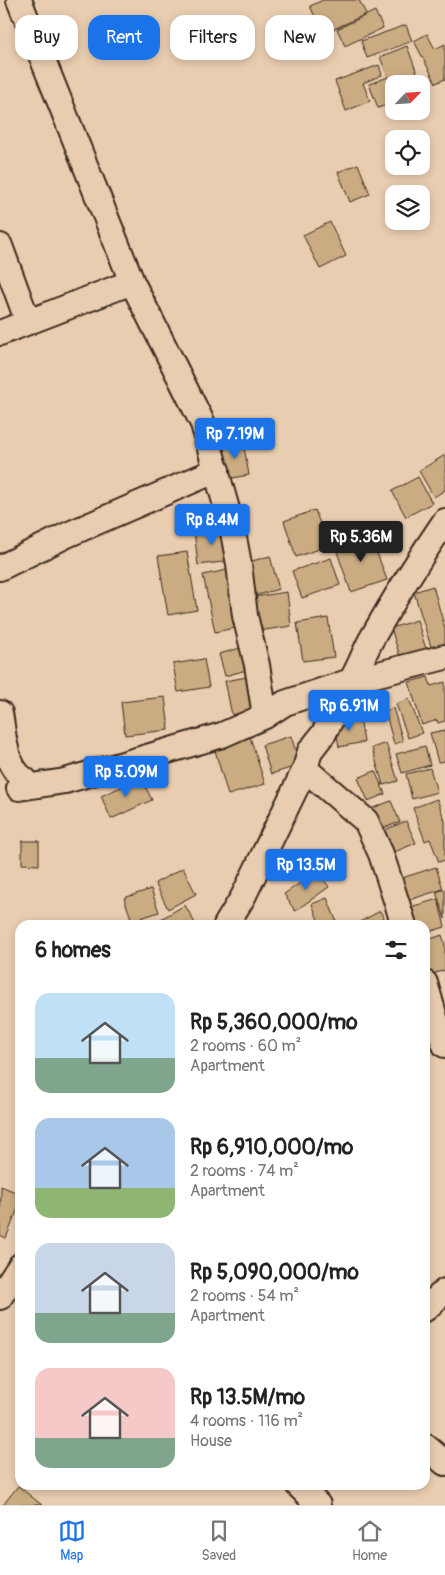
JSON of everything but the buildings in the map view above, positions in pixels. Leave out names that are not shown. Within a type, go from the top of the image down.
[{"type":"street","points":[[19,0],[132,282],[203,424],[232,527],[239,564],[245,616],[257,665],[265,716]]},
{"type":"street","points":[[0,246],[28,322]]},
{"type":"street","points":[[0,333],[132,282]]},
{"type":"street","points":[[0,568],[67,535],[217,470]]},
{"type":"street","points":[[229,920],[243,897],[304,769],[310,751],[324,733],[376,633],[445,521]]},
{"type":"street","points":[[0,713],[10,763],[18,775],[25,780],[19,788],[65,781],[222,735],[265,716],[285,703],[350,681],[445,657]]},
{"type":"street","points":[[304,769],[366,821],[381,854],[402,920]]},
{"type":"street","points":[[430,1001],[445,1045]]},
{"type":"street","points":[[0,1296],[15,1274]]},
{"type":"street","points":[[430,1304],[445,1291]]},
{"type":"street","points":[[430,1450],[445,1463]]},
{"type":"street","points":[[303,1490],[318,1505]]}]
